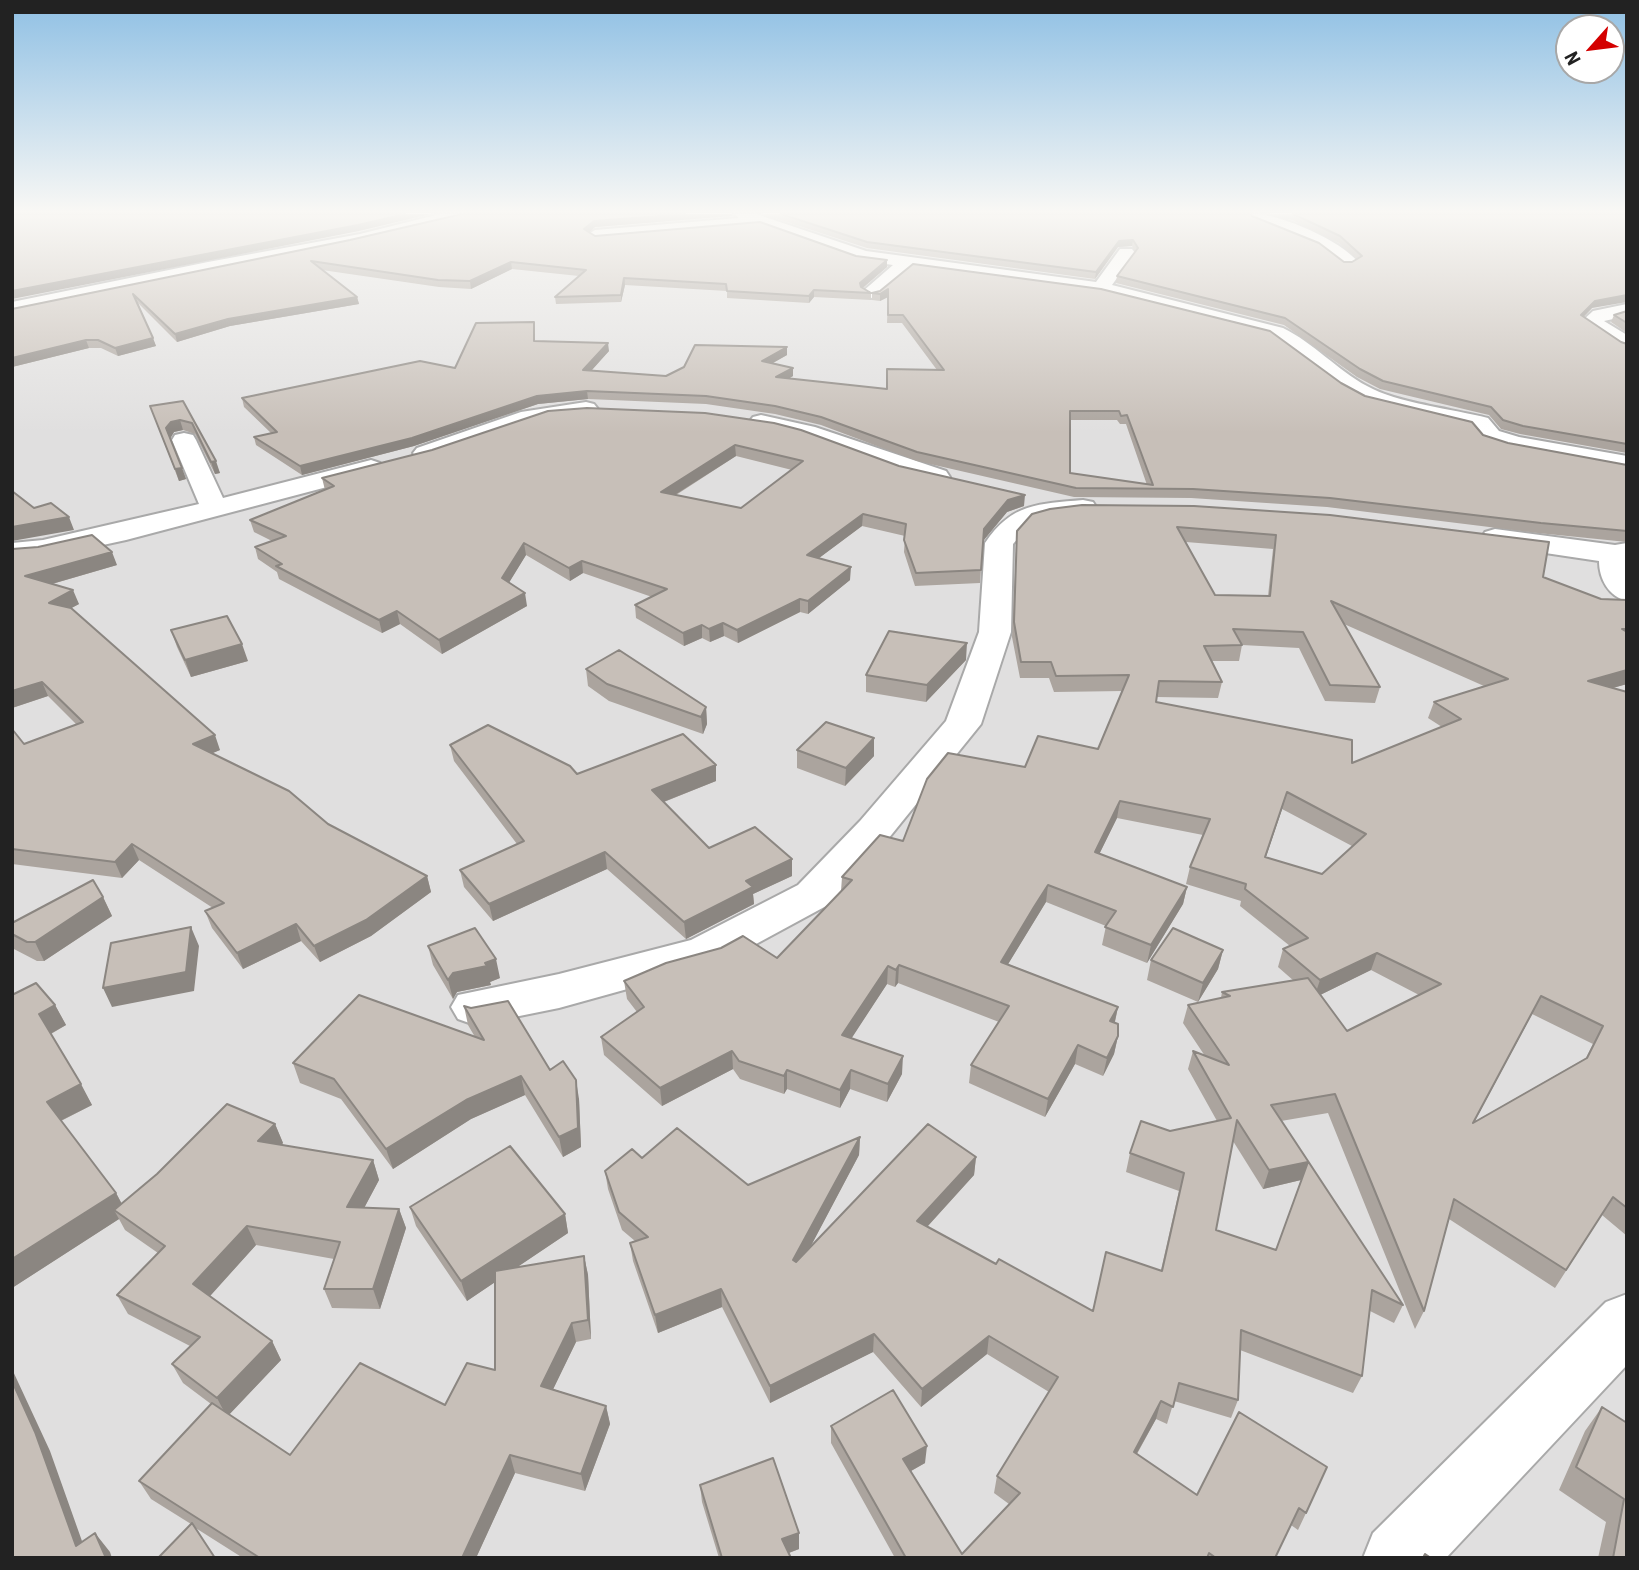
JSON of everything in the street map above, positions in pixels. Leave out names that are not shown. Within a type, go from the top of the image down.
[{"type":"street","points":[[12,308],[111,287]]},
{"type":"street","points":[[871,292],[877,287]]},
{"type":"street","points":[[1095,287],[1276,332],[1293,339],[1355,390],[1371,397],[1479,423],[1490,436],[1514,444],[1627,464]]},
{"type":"street","points":[[1627,310],[1600,315],[1591,322],[1627,344]]},
{"type":"street","points":[[12,552],[67,544],[424,454],[546,412],[610,410]]},
{"type":"street","points":[[733,418],[811,433],[908,470],[958,482]]},
{"type":"street","points":[[184,440],[214,508]]},
{"type":"street","points":[[1019,496],[1080,508]]},
{"type":"street","points":[[474,1007],[559,991],[705,952],[813,894],[874,830],[963,724],[995,632],[999,543],[1019,520],[1045,512],[1080,508],[1121,508]]},
{"type":"street","points":[[1465,535],[1621,553],[1613,567],[1618,583],[1627,592]]},
{"type":"street","points":[[1398,1558],[1627,1322]]},
{"type":"shaded area","points":[[12,287],[1627,287],[1627,1558],[12,1558]]},
{"type":"building","points":[[12,287],[32,287],[12,291]]},
{"type":"building","points":[[118,287],[345,287],[357,297],[228,319],[175,334],[133,294],[153,338],[115,348],[98,340],[86,340],[12,358],[12,309]]},
{"type":"building","points":[[566,287],[622,287],[621,295],[555,297]]},
{"type":"building","points":[[726,287],[861,287],[871,293],[814,290],[809,296],[727,291]]},
{"type":"building","points":[[885,287],[1088,287],[1270,331],[1341,383],[1365,396],[1472,422],[1483,435],[1508,443],[1627,465],[1627,531],[1330,498],[1193,489],[1076,488],[917,452],[821,417],[775,406],[706,396],[587,391],[537,396],[412,438],[300,466],[254,437],[277,432],[242,398],[420,361],[455,368],[476,323],[534,322],[534,341],[608,343],[583,370],[666,376],[684,367],[695,345],[787,347],[762,361],[793,368],[776,377],[887,389],[887,369],[944,370],[903,315],[888,315],[888,289],[880,294],[872,293]],"holes":[[[1070,411],[1119,411],[1121,416],[1127,415],[1153,485],[1070,473]]]},
{"type":"building","points":[[1162,287],[1627,287],[1627,295],[1595,301],[1581,315],[1627,344],[1627,444],[1523,426],[1503,420],[1491,407],[1383,381],[1360,369],[1285,318]]},
{"type":"building","points":[[1627,311],[1627,323],[1614,315]]},
{"type":"building","points":[[183,401],[216,461],[211,462],[192,423],[180,420],[171,422],[166,428],[182,468],[175,469],[150,406]]},
{"type":"building","points":[[587,408],[705,413],[774,423],[801,430],[899,466],[1025,495],[1008,500],[984,529],[981,570],[916,573],[904,540],[906,524],[863,514],[807,555],[851,567],[808,601],[800,599],[737,630],[723,623],[709,629],[702,625],[683,633],[635,605],[667,589],[582,561],[569,568],[524,543],[502,578],[525,593],[439,640],[397,611],[379,620],[276,566],[282,564],[255,547],[286,536],[250,520],[334,486],[322,478],[432,450],[548,411]],"holes":[[[735,445],[803,461],[741,508],[661,492]]]},
{"type":"building","points":[[12,491],[34,508],[51,503],[69,517],[12,527]]},
{"type":"building","points":[[1082,505],[1194,506],[1330,515],[1549,542],[1543,577],[1601,599],[1627,600],[1627,629],[1622,629],[1627,632],[1627,670],[1588,681],[1627,692],[1627,1208],[1613,1197],[1566,1270],[1454,1199],[1424,1311],[1335,1094],[1271,1105],[1403,1305],[1372,1290],[1362,1376],[1241,1330],[1238,1400],[1179,1383],[1173,1407],[1161,1401],[1134,1452],[1197,1495],[1239,1412],[1327,1467],[1306,1513],[1299,1508],[1275,1558],[1216,1558],[1209,1553],[1207,1558],[906,1558],[831,1426],[893,1390],[927,1446],[903,1459],[962,1554],[1020,1493],[997,1476],[1058,1377],[989,1336],[922,1389],[874,1334],[770,1386],[721,1289],[655,1315],[630,1243],[648,1237],[619,1212],[605,1171],[632,1149],[642,1158],[677,1128],[748,1185],[860,1137],[793,1260],[796,1262],[928,1124],[976,1157],[917,1221],[996,1264],[999,1259],[1093,1311],[1106,1252],[1162,1271],[1184,1173],[1130,1153],[1141,1121],[1170,1131],[1231,1118],[1193,1051],[1229,1065],[1188,1005],[1230,996],[1222,992],[1308,978],[1347,1031],[1441,984],[1377,953],[1320,980],[1283,949],[1308,938],[1245,889],[1246,884],[1190,867],[1210,819],[1120,801],[1095,852],[1187,887],[1151,945],[1105,927],[1116,911],[1048,885],[1001,962],[1118,1007],[1110,1021],[1118,1024],[1118,1036],[1107,1058],[1078,1045],[1048,1099],[971,1065],[1009,1006],[899,965],[896,970],[888,966],[842,1035],[903,1056],[888,1084],[851,1070],[840,1090],[787,1070],[784,1076],[739,1061],[732,1051],[660,1088],[601,1037],[644,1007],[624,981],[666,963],[721,948],[743,936],[777,958],[852,880],[842,877],[880,835],[903,841],[927,779],[948,753],[1025,767],[1038,736],[1098,749],[1129,675],[1056,676],[1051,662],[1021,662],[1014,622],[1017,531],[1032,514]],"holes":[[[1177,527],[1276,535],[1270,596],[1215,595]],[[1331,601],[1508,679],[1434,702],[1461,719],[1352,763],[1352,740],[1156,702],[1159,681],[1222,682],[1204,646],[1242,645],[1233,629],[1303,632],[1330,685],[1380,687]],[[1287,792],[1366,834],[1322,874],[1265,857]],[[1541,996],[1603,1026],[1587,1058],[1473,1123]],[[1237,1120],[1269,1170],[1308,1162],[1276,1250],[1216,1230]]]},
{"type":"building","points":[[92,535],[112,552],[25,576],[73,590],[49,603],[71,608],[215,735],[193,744],[289,791],[328,824],[427,876],[366,920],[314,946],[296,924],[237,953],[205,911],[224,903],[132,844],[115,862],[12,849],[12,729],[24,744],[83,722],[42,682],[12,691],[12,549],[38,547]]},
{"type":"building","points":[[227,616],[242,644],[185,660],[171,630]]},
{"type":"building","points":[[889,631],[967,643],[927,685],[866,675]]},
{"type":"building","points":[[619,650],[706,707],[701,717],[607,684],[586,669]]},
{"type":"building","points":[[826,722],[874,738],[846,768],[797,750]]},
{"type":"building","points":[[488,725],[570,766],[577,774],[683,734],[716,765],[652,790],[709,848],[755,827],[792,859],[746,881],[753,887],[684,922],[605,852],[489,904],[460,870],[524,841],[450,745]]},
{"type":"building","points":[[93,880],[103,897],[35,942],[27,942],[12,934],[12,923]]},
{"type":"building","points":[[191,927],[186,972],[103,988],[111,943]]},
{"type":"building","points":[[475,928],[496,959],[485,963],[487,966],[453,973],[448,980],[428,946]]},
{"type":"building","points":[[1173,928],[1223,950],[1203,983],[1151,960]]},
{"type":"building","points":[[36,983],[55,1005],[39,1014],[81,1084],[47,1102],[116,1193],[12,1259],[12,995]]},
{"type":"building","points":[[359,995],[484,1040],[464,1006],[471,1008],[508,1001],[550,1070],[563,1061],[576,1080],[578,1128],[559,1137],[521,1076],[466,1100],[386,1149],[334,1079],[293,1063]]},
{"type":"building","points":[[227,1104],[275,1124],[258,1141],[373,1160],[347,1207],[399,1209],[373,1289],[324,1289],[340,1242],[247,1226],[193,1284],[272,1341],[217,1398],[172,1364],[200,1337],[117,1295],[165,1246],[114,1210],[157,1174]]},
{"type":"building","points":[[510,1146],[565,1214],[461,1281],[410,1207]]},
{"type":"building","points":[[584,1256],[588,1320],[572,1323],[541,1386],[606,1406],[581,1474],[510,1455],[462,1558],[260,1558],[139,1481],[212,1403],[290,1455],[360,1363],[445,1405],[467,1363],[495,1370],[495,1271]]},
{"type":"building","points":[[12,1381],[35,1432],[76,1546],[95,1533],[106,1558],[12,1558]]},
{"type":"building","points":[[1602,1407],[1627,1423],[1627,1558],[1613,1558],[1624,1499],[1576,1467]]},
{"type":"building","points":[[773,1458],[799,1533],[782,1539],[791,1558],[722,1558],[700,1485]]},
{"type":"building","points":[[192,1523],[215,1558],[158,1558]]}]
